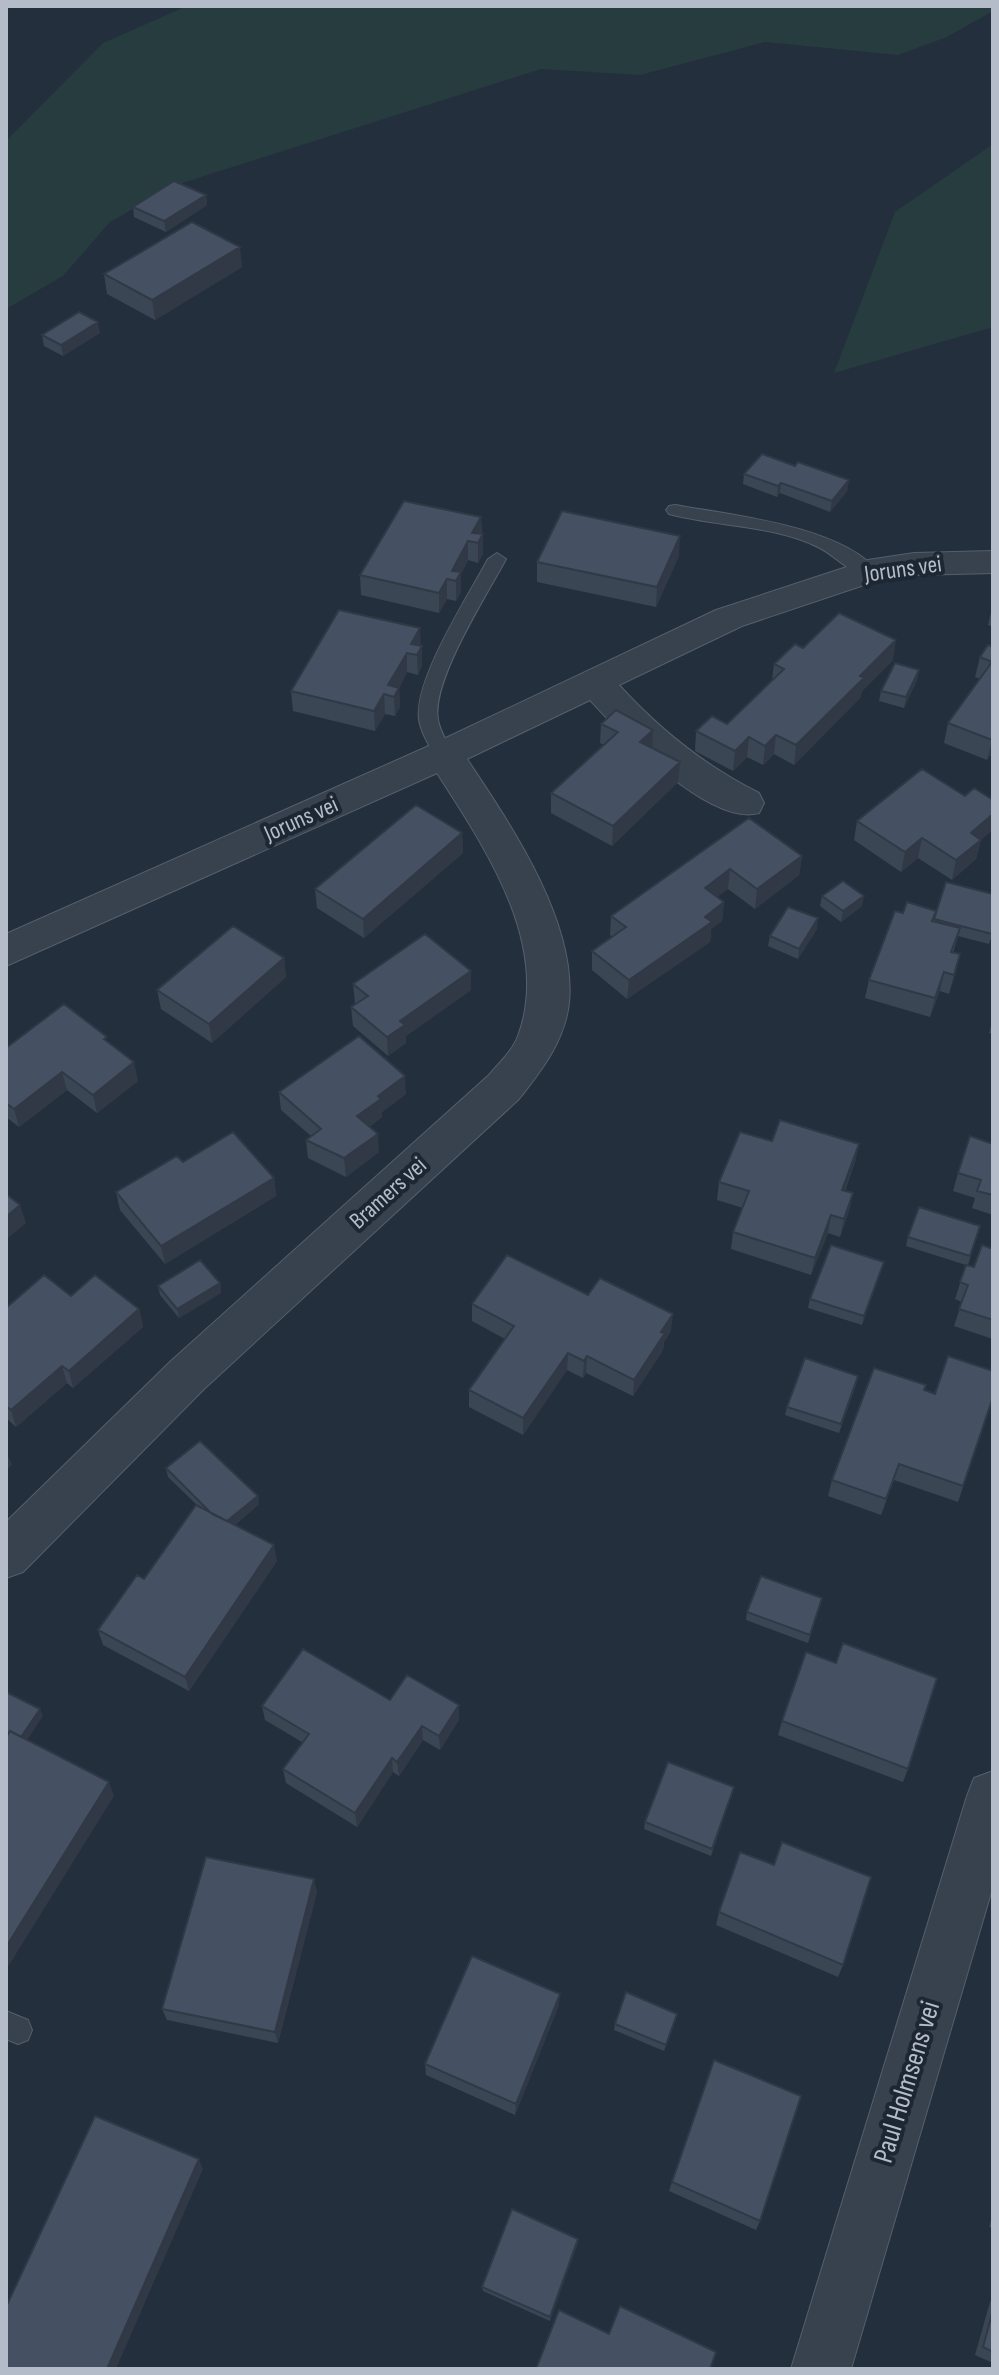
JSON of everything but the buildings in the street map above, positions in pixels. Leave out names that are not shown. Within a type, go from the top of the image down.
[{"type":"street","name":"Joruns vei","points":[[6,951],[444,754],[729,618],[868,571],[914,564],[993,562]]},
{"type":"street","points":[[595,682],[631,723],[684,767],[745,803]]},
{"type":"street","name":"Bramers vei","points":[[6,1556],[67,1491],[160,1402],[504,1087],[525,1061],[540,1035],[546,1011],[547,982],[529,900],[502,845],[444,754]]},
{"type":"street","name":"Paul Holmsens vei","points":[[821,2369],[993,1796]]},
{"type":"lane","points":[[675,510],[794,532],[826,544],[868,571]]},
{"type":"lane","points":[[444,754],[427,712],[433,691],[497,559]]},
{"type":"green space","points":[[187,6],[993,6],[993,11],[947,37],[898,55],[765,42],[640,75],[541,69],[173,186],[110,222],[63,276],[6,309],[6,141],[103,43]]},
{"type":"green space","points":[[993,144],[993,327],[834,373],[895,212]]}]
